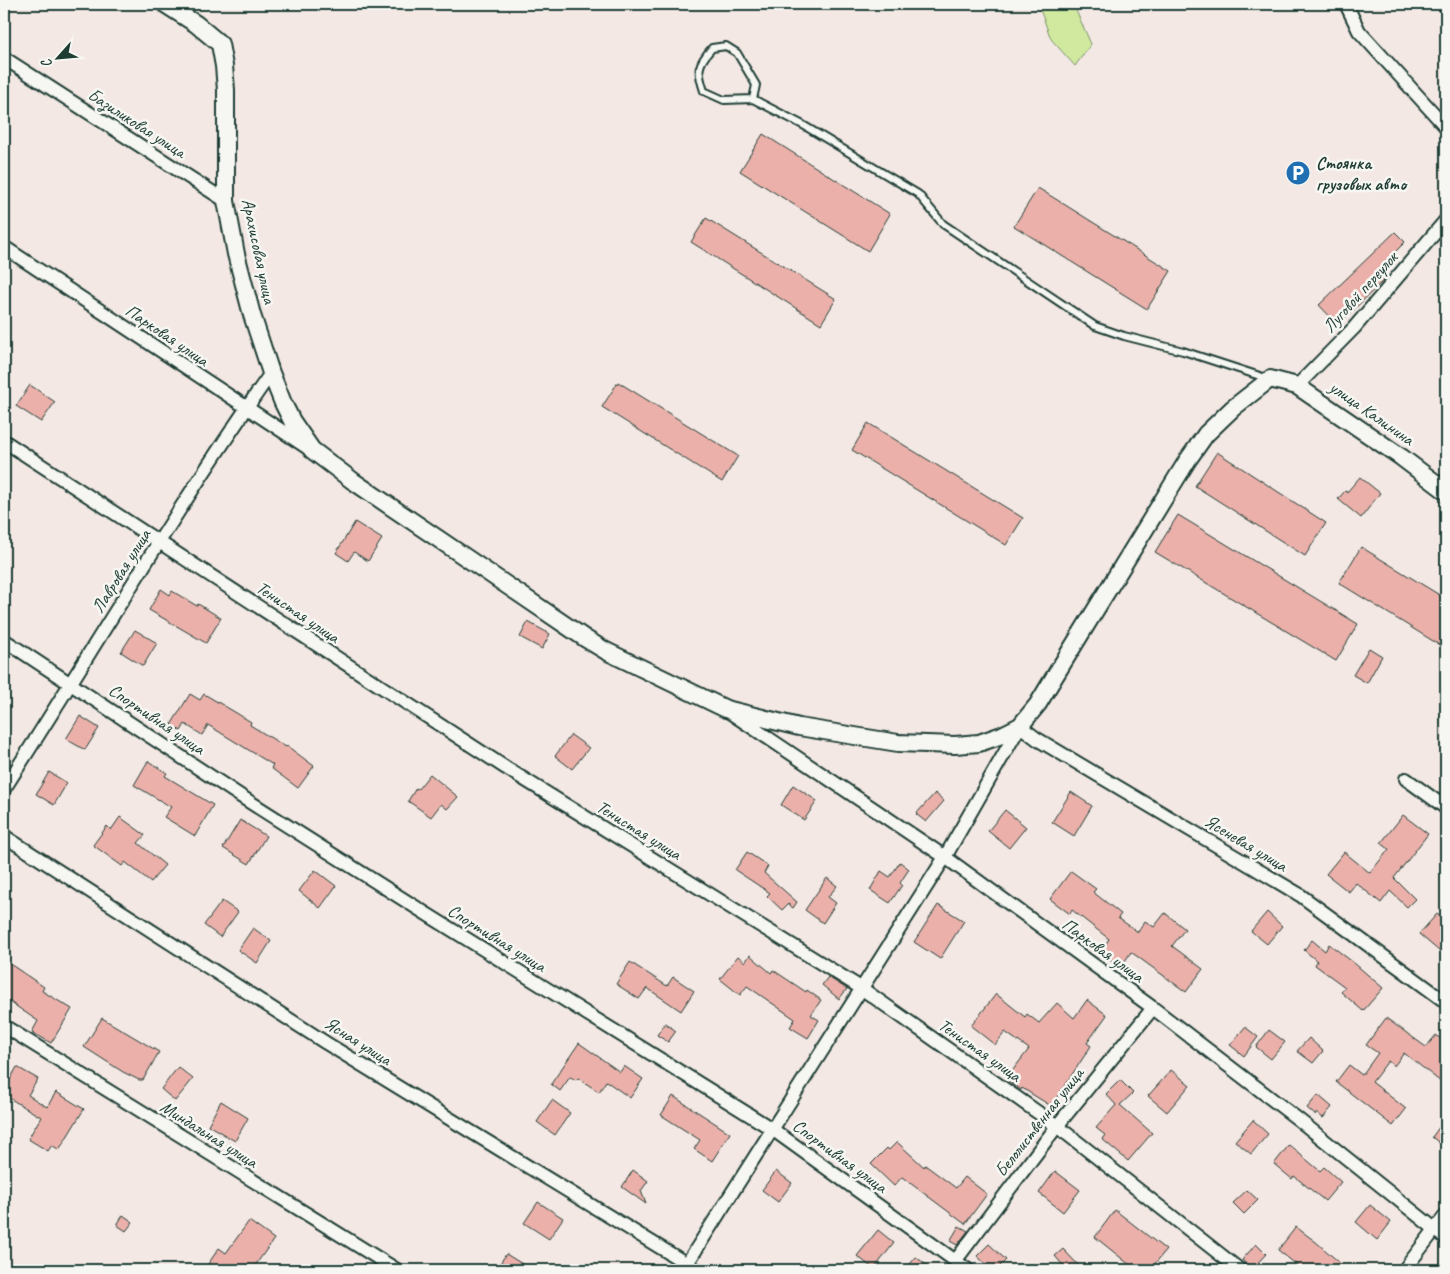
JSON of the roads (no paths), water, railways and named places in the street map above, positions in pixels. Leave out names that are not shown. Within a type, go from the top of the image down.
[{"type":"street","name":"Арахисовая улица","points":[[165,4],[196,24],[220,44],[226,90],[226,201],[238,262],[252,315],[271,373],[287,412],[312,450],[353,481],[586,639],[606,651],[726,709],[762,720],[898,743],[955,745],[979,743],[1020,726]]},
{"type":"street","points":[[1346,4],[1359,31],[1446,126]]},
{"type":"street","name":"Базиликовая улица","points":[[4,58],[226,201]]},
{"type":"street","name":"Луговой переулок","points":[[1297,386],[1354,328],[1446,220]]},
{"type":"street","name":"Парковая улица","points":[[4,247],[312,450]]},
{"type":"street","name":"Лавровая улица","points":[[4,789],[72,684],[160,541],[246,408],[271,373]]},
{"type":"street","points":[[689,1268],[772,1129],[945,857],[1020,726],[1043,696],[1186,461],[1206,434],[1233,408],[1270,379]]},
{"type":"street","name":"улица Калинина","points":[[1270,379],[1297,386],[1446,491]]},
{"type":"street","name":"Тенистая улица","points":[[4,441],[506,768],[861,988],[1057,1126],[1240,1270]]},
{"type":"street","name":"Спортивная улица","points":[[4,640],[242,797],[408,903],[772,1129],[968,1270]]},
{"type":"street","name":"Парковая улица","points":[[726,709],[945,857],[1154,1008],[1299,1120],[1446,1238]]},
{"type":"street","name":"Ясеневая улица","points":[[1020,726],[1300,895],[1446,1002]]},
{"type":"street","points":[[1406,779],[1446,808]]},
{"type":"street","name":"Ясная улица","points":[[4,836],[326,1042],[689,1268]]},
{"type":"street","name":"Белолиственная улица","points":[[956,1260],[1057,1126],[1154,1008]]},
{"type":"street","name":"Миндальная улица","points":[[4,1026],[397,1270]]},
{"type":"street","points":[[1404,1270],[1446,1215]]},
{"type":"lane","points":[[753,99],[756,85],[737,53],[726,46],[712,48],[703,58],[698,74],[704,91],[724,100],[753,99],[803,125],[918,194],[943,224],[1096,326],[1124,336],[1191,353],[1270,379]]},
{"type":"place","name":"Стоянка грузовых авто","points":[[1298,173]]}]
